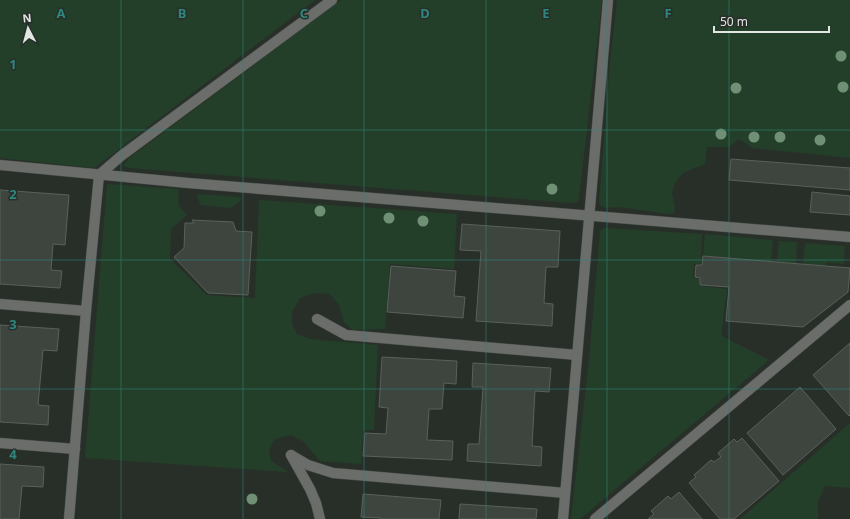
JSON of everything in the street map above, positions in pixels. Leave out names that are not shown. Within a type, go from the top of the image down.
[{"type":"lane","points":[[69,519],[99,175],[121,156],[332,0]]},
{"type":"lane","points":[[563,519],[608,0]]},
{"type":"lane","points":[[0,165],[188,183],[850,237]]},
{"type":"lane","points":[[0,304],[86,311]]},
{"type":"lane","points":[[595,519],[850,305]]},
{"type":"lane","points":[[317,319],[346,335],[577,355]]},
{"type":"lane","points":[[0,443],[75,449]]},
{"type":"lane","points":[[320,519],[316,503],[310,489],[291,455],[308,465],[333,473],[565,493]]},
{"type":"green space","points":[[0,0],[315,0],[94,168],[0,158]]},
{"type":"green space","points":[[341,0],[602,0],[579,198],[577,202],[571,203],[129,168],[123,166],[128,159]]},
{"type":"green space","points":[[617,0],[850,0],[850,158],[752,148],[741,140],[737,140],[729,147],[707,147],[705,164],[683,173],[675,183],[672,193],[675,207],[674,213],[669,214],[619,207],[607,208],[601,206],[599,203],[610,62]]},
{"type":"green space","points":[[107,184],[178,189],[179,206],[187,215],[171,229],[170,259],[207,295],[255,298],[259,200],[457,214],[454,269],[390,264],[385,329],[352,330],[344,322],[339,305],[330,294],[314,293],[300,298],[292,312],[292,324],[297,334],[310,339],[378,345],[374,430],[363,430],[361,464],[320,461],[303,441],[291,435],[275,439],[269,450],[271,461],[288,472],[85,458]]},
{"type":"green space","points":[[197,194],[240,197],[241,200],[231,208],[201,205]]},
{"type":"green space","points":[[602,229],[702,234],[701,264],[694,264],[693,278],[699,279],[699,286],[727,289],[721,336],[769,360],[580,519],[571,519],[589,360],[600,232]]},
{"type":"green space","points":[[705,234],[773,240],[771,262],[703,256]]},
{"type":"green space","points":[[779,241],[797,242],[796,264],[777,262]]},
{"type":"green space","points":[[805,243],[845,246],[844,264],[826,262],[825,266],[803,264]]},
{"type":"green space","points":[[850,423],[850,488],[825,486],[818,502],[818,519],[740,519]]},
{"type":"building","points":[[731,159],[850,168],[850,190],[729,180]]},
{"type":"building","points":[[0,190],[69,195],[65,245],[53,244],[51,270],[62,271],[60,288],[0,284]]},
{"type":"building","points":[[812,192],[850,196],[850,215],[810,212]]},
{"type":"building","points":[[192,220],[233,222],[236,231],[252,232],[248,295],[208,293],[174,257],[184,248],[185,223],[194,223]]},
{"type":"building","points":[[462,224],[560,231],[558,267],[546,267],[544,303],[553,304],[552,326],[476,321],[481,251],[460,250]]},
{"type":"building","points":[[703,256],[850,268],[848,292],[803,327],[726,321],[729,287],[700,285],[700,278],[695,277],[696,265],[702,265]]},
{"type":"building","points":[[391,266],[456,271],[454,296],[465,297],[463,318],[387,312]]},
{"type":"building","points":[[0,325],[59,329],[57,351],[43,350],[38,405],[49,406],[48,425],[0,422]]},
{"type":"building","points":[[850,343],[850,415],[849,416],[813,375]]},
{"type":"building","points":[[382,357],[457,361],[456,384],[444,383],[442,409],[429,409],[427,440],[453,441],[452,460],[363,456],[365,433],[386,434],[388,408],[379,407]]},
{"type":"building","points":[[473,363],[551,368],[549,392],[535,391],[532,446],[542,447],[541,466],[467,461],[468,444],[479,444],[483,387],[472,387]]},
{"type":"building","points":[[800,387],[836,429],[783,475],[747,433]]},
{"type":"building","points":[[742,438],[779,481],[734,519],[720,519],[689,483],[696,477],[694,475],[711,460],[714,462],[721,457],[718,453],[734,439],[737,442]]},
{"type":"building","points":[[0,464],[44,467],[43,487],[22,486],[19,519],[0,519]]},
{"type":"building","points":[[679,492],[702,519],[648,519],[654,514],[651,511],[668,496],[671,499]]},
{"type":"building","points":[[363,494],[441,500],[439,519],[381,519],[361,517]]},
{"type":"building","points":[[460,504],[537,509],[536,519],[459,519]]}]
